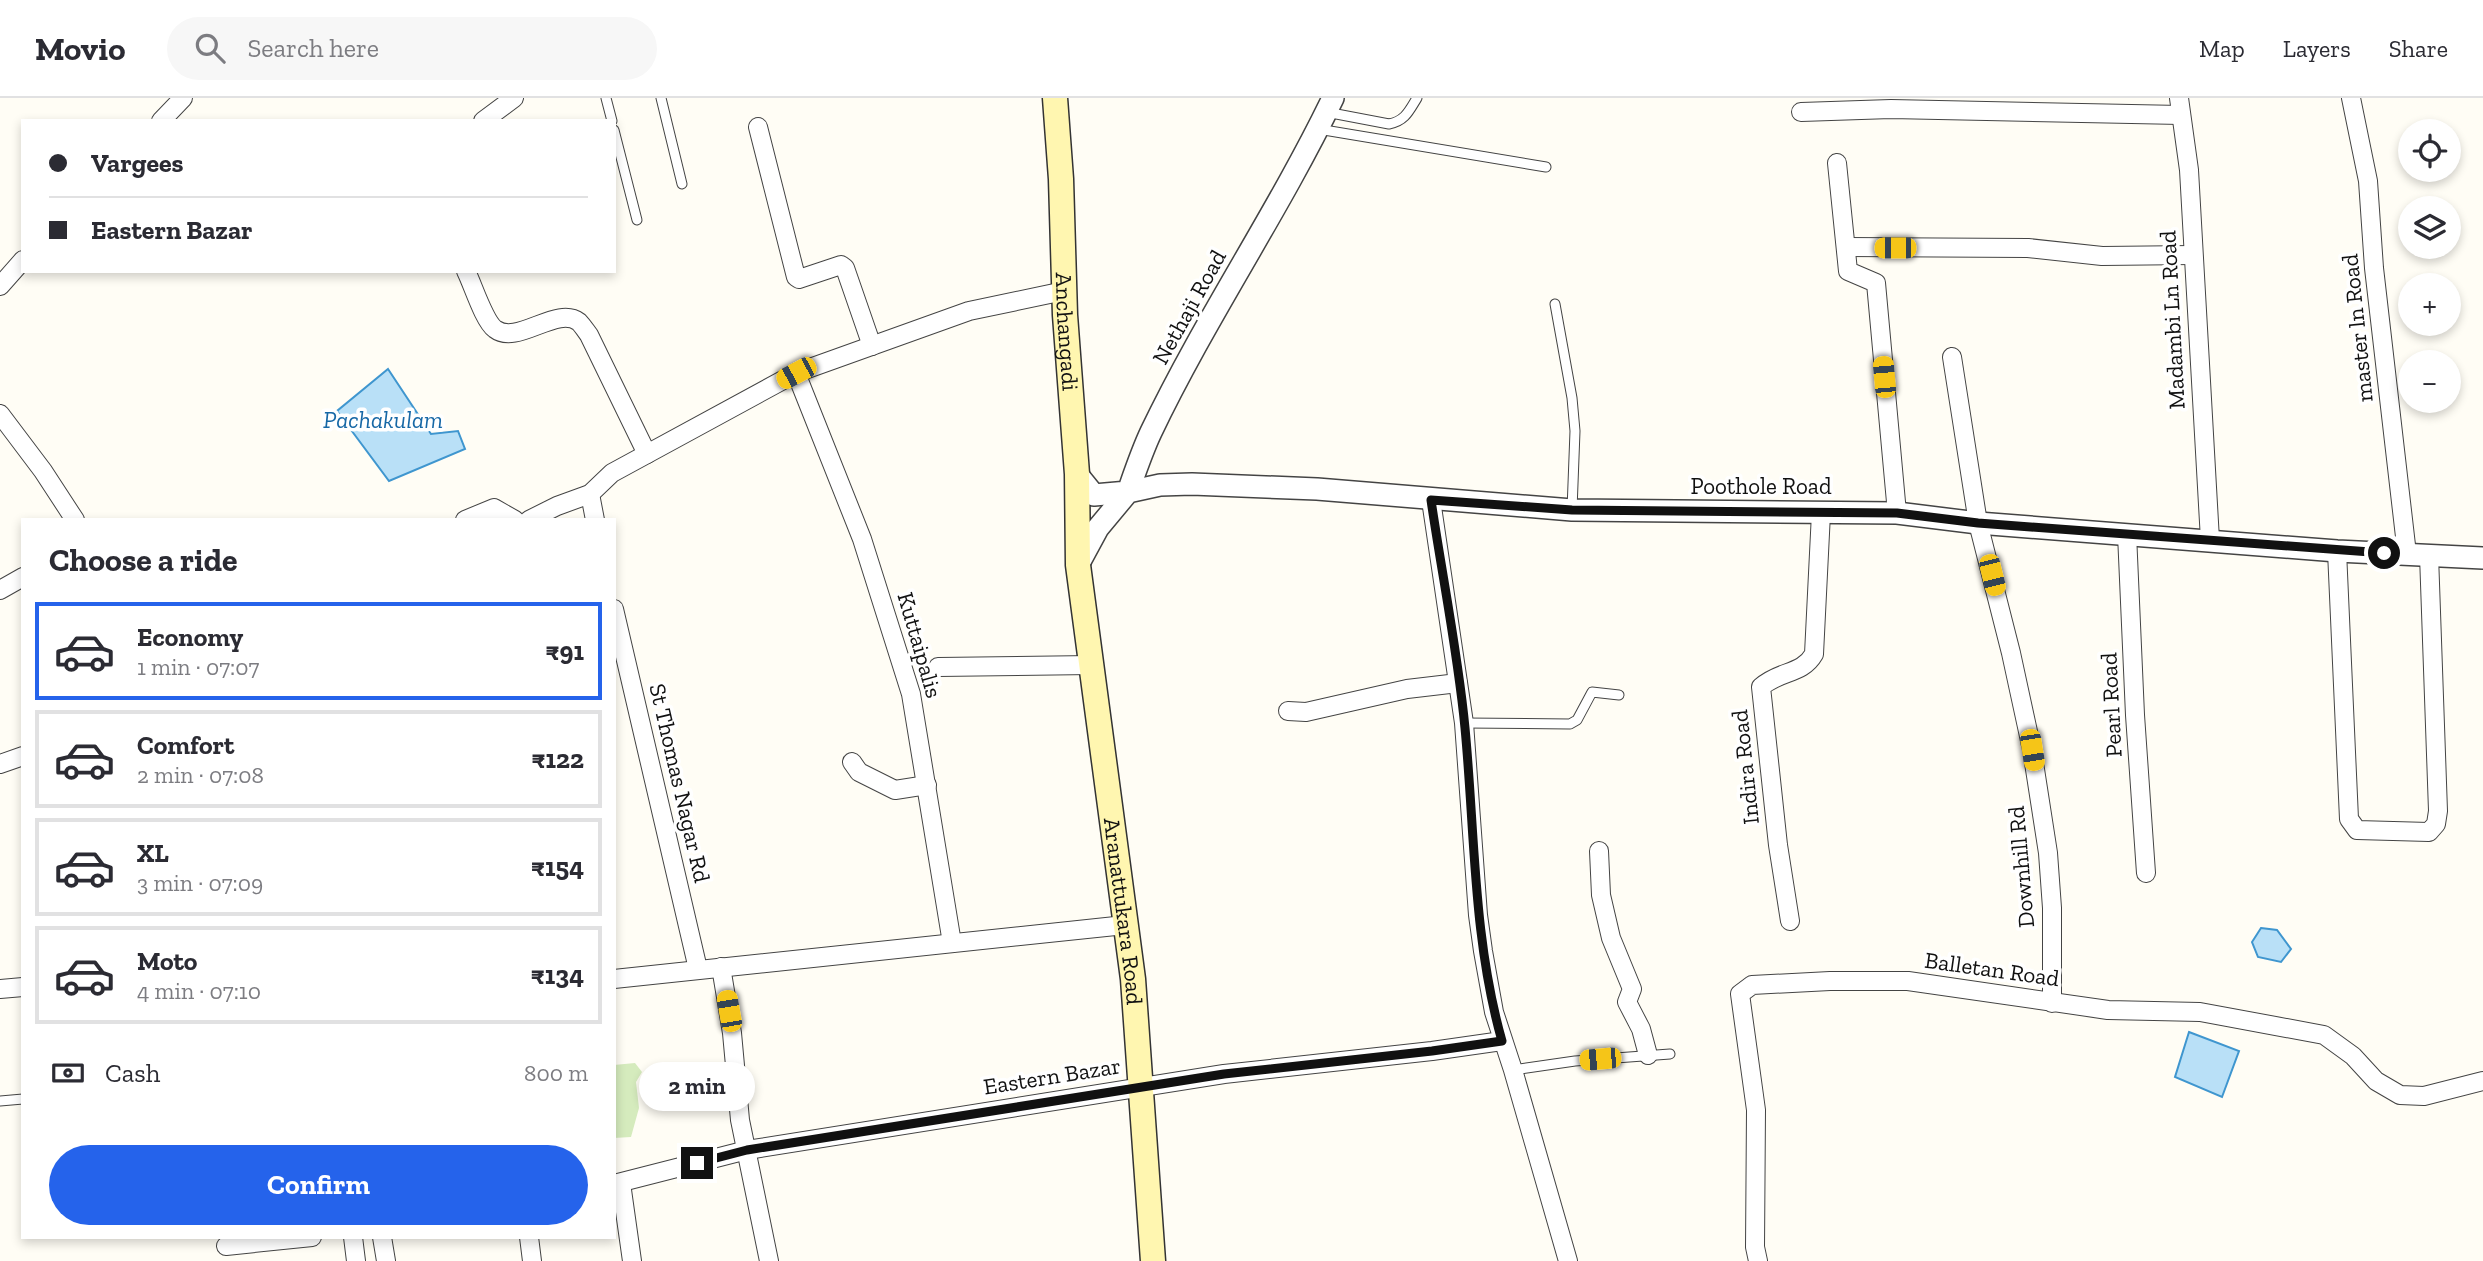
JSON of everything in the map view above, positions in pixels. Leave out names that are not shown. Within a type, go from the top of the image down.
[{"type":"main road","name":"Anchangadi","points":[[1055,98],[1061,179],[1064,291],[1077,474],[1078,565]]},
{"type":"main road","name":"Aranattukara Road","points":[[1078,565],[1133,979],[1153,1261]]},
{"type":"street","points":[[162,119],[183,98]]},
{"type":"street","points":[[486,119],[514,98]]},
{"type":"street","name":"master ln Road","points":[[2351,98],[2368,181],[2374,268],[2407,554]]},
{"type":"street","points":[[1801,112],[2180,106]]},
{"type":"street","name":"Madambi Ln Road","points":[[2180,106],[2189,170],[2210,540]]},
{"type":"street","name":"Nethaji Road","points":[[1128,492],[1163,410],[1306,155],[1326,113]]},
{"type":"street","points":[[758,127],[796,277],[799,279],[841,265],[845,268],[872,346]]},
{"type":"street","points":[[1837,163],[1848,271],[1876,283],[1897,513]]},
{"type":"street","points":[[1846,247],[2028,248],[2102,256],[2193,255]]},
{"type":"street","points":[[0,286],[21,262]]},
{"type":"street","points":[[467,273],[490,324],[497,331],[510,334],[568,317],[579,322],[589,335],[647,454]]},
{"type":"street","points":[[533,518],[590,494],[612,473],[796,373],[968,311],[1064,291]]},
{"type":"street","name":"Downhill Rd","points":[[1952,357],[1978,523],[2011,653],[2034,763],[2048,853],[2052,908],[2052,1003]]},
{"type":"street","name":"Kuttaipalis","points":[[796,373],[862,539],[911,694],[952,943]]},
{"type":"street","points":[[0,414],[43,471],[74,518]]},
{"type":"street","points":[[1077,474],[1094,495],[1128,492]]},
{"type":"street","name":"Poothole Road","points":[[1128,492],[1160,485],[1192,484],[1317,489],[1572,510],[1897,513],[1978,523],[2337,551],[2483,558]]},
{"type":"street","points":[[1078,565],[1098,528],[1128,492]]},
{"type":"street","points":[[590,494],[595,518]]},
{"type":"street","points":[[1431,500],[1464,723],[1478,915],[1494,1012],[1568,1261]]},
{"type":"street","points":[[470,518],[494,508],[512,518]]},
{"type":"street","name":"Indira Road","points":[[1790,921],[1778,845],[1761,687],[1778,675],[1806,666],[1814,654],[1821,513]]},
{"type":"street","name":"Pearl Road","points":[[2127,534],[2135,715],[2146,873]]},
{"type":"street","points":[[2337,551],[2349,819],[2357,830],[2429,832],[2436,824],[2438,811],[2429,555]]},
{"type":"street","points":[[0,590],[21,578]]},
{"type":"street","name":"St Thomas Nagar Rd","points":[[616,618],[698,969]]},
{"type":"street","points":[[938,667],[1092,665]]},
{"type":"street","points":[[1288,711],[1306,712],[1407,689],[1458,683]]},
{"type":"street","points":[[0,764],[21,757]]},
{"type":"street","points":[[852,762],[859,772],[895,790],[927,785]]},
{"type":"street","points":[[1599,851],[1601,895],[1608,927],[1632,989],[1627,1002],[1641,1029],[1648,1055]]},
{"type":"street","points":[[616,979],[1125,925]]},
{"type":"street","points":[[721,967],[732,1033],[740,1120],[769,1261]]},
{"type":"street","name":"Balletan Road","points":[[1758,1261],[1755,1247],[1756,1110],[1740,994],[1752,985],[1908,981],[2108,1010],[2200,1012],[2324,1035],[2353,1056],[2376,1081],[2400,1096],[2424,1096],[2483,1081]]},
{"type":"street","points":[[0,989],[21,988]]},
{"type":"street","name":"Eastern Bazar","points":[[618,1183],[747,1150],[1224,1074],[1502,1041]]},
{"type":"street","points":[[618,1183],[632,1261]]},
{"type":"street","points":[[226,1248],[297,1239]]},
{"type":"street","points":[[353,1239],[356,1261]]},
{"type":"street","points":[[382,1239],[386,1261]]},
{"type":"street","points":[[529,1239],[532,1261]]},
{"type":"lane","points":[[607,98],[612,119]]},
{"type":"lane","points":[[661,98],[682,184]]},
{"type":"lane","points":[[1326,113],[1389,124],[1399,123],[1407,116],[1417,98]]},
{"type":"lane","points":[[1326,113],[1546,167]]},
{"type":"lane","points":[[616,138],[636,220]]},
{"type":"lane","points":[[1555,304],[1573,398],[1575,431],[1572,510]]},
{"type":"lane","points":[[1464,723],[1570,724],[1577,720],[1592,692],[1619,695]]},
{"type":"lane","points":[[1513,1070],[1575,1061],[1670,1054]]},
{"type":"lane","points":[[0,1101],[21,1099]]},
{"type":"green space","points":[[635,1063],[642,1072],[636,1082],[639,1108],[631,1137],[616,1138],[616,1065]]},
{"type":"water","name":"Pachakulam","points":[[388,369],[431,434],[458,431],[465,449],[389,481],[337,411]]},
{"type":"water","points":[[2261,928],[2277,930],[2291,949],[2281,962],[2258,957],[2252,942]]},
{"type":"water","points":[[2189,1032],[2239,1051],[2222,1097],[2175,1077]]},
{"type":"route","points":[[697,1163],[747,1150],[1203,1077],[1502,1041],[1494,1012],[1478,915],[1464,723],[1431,500],[1572,510],[1897,513],[1978,523],[2384,553]]}]
